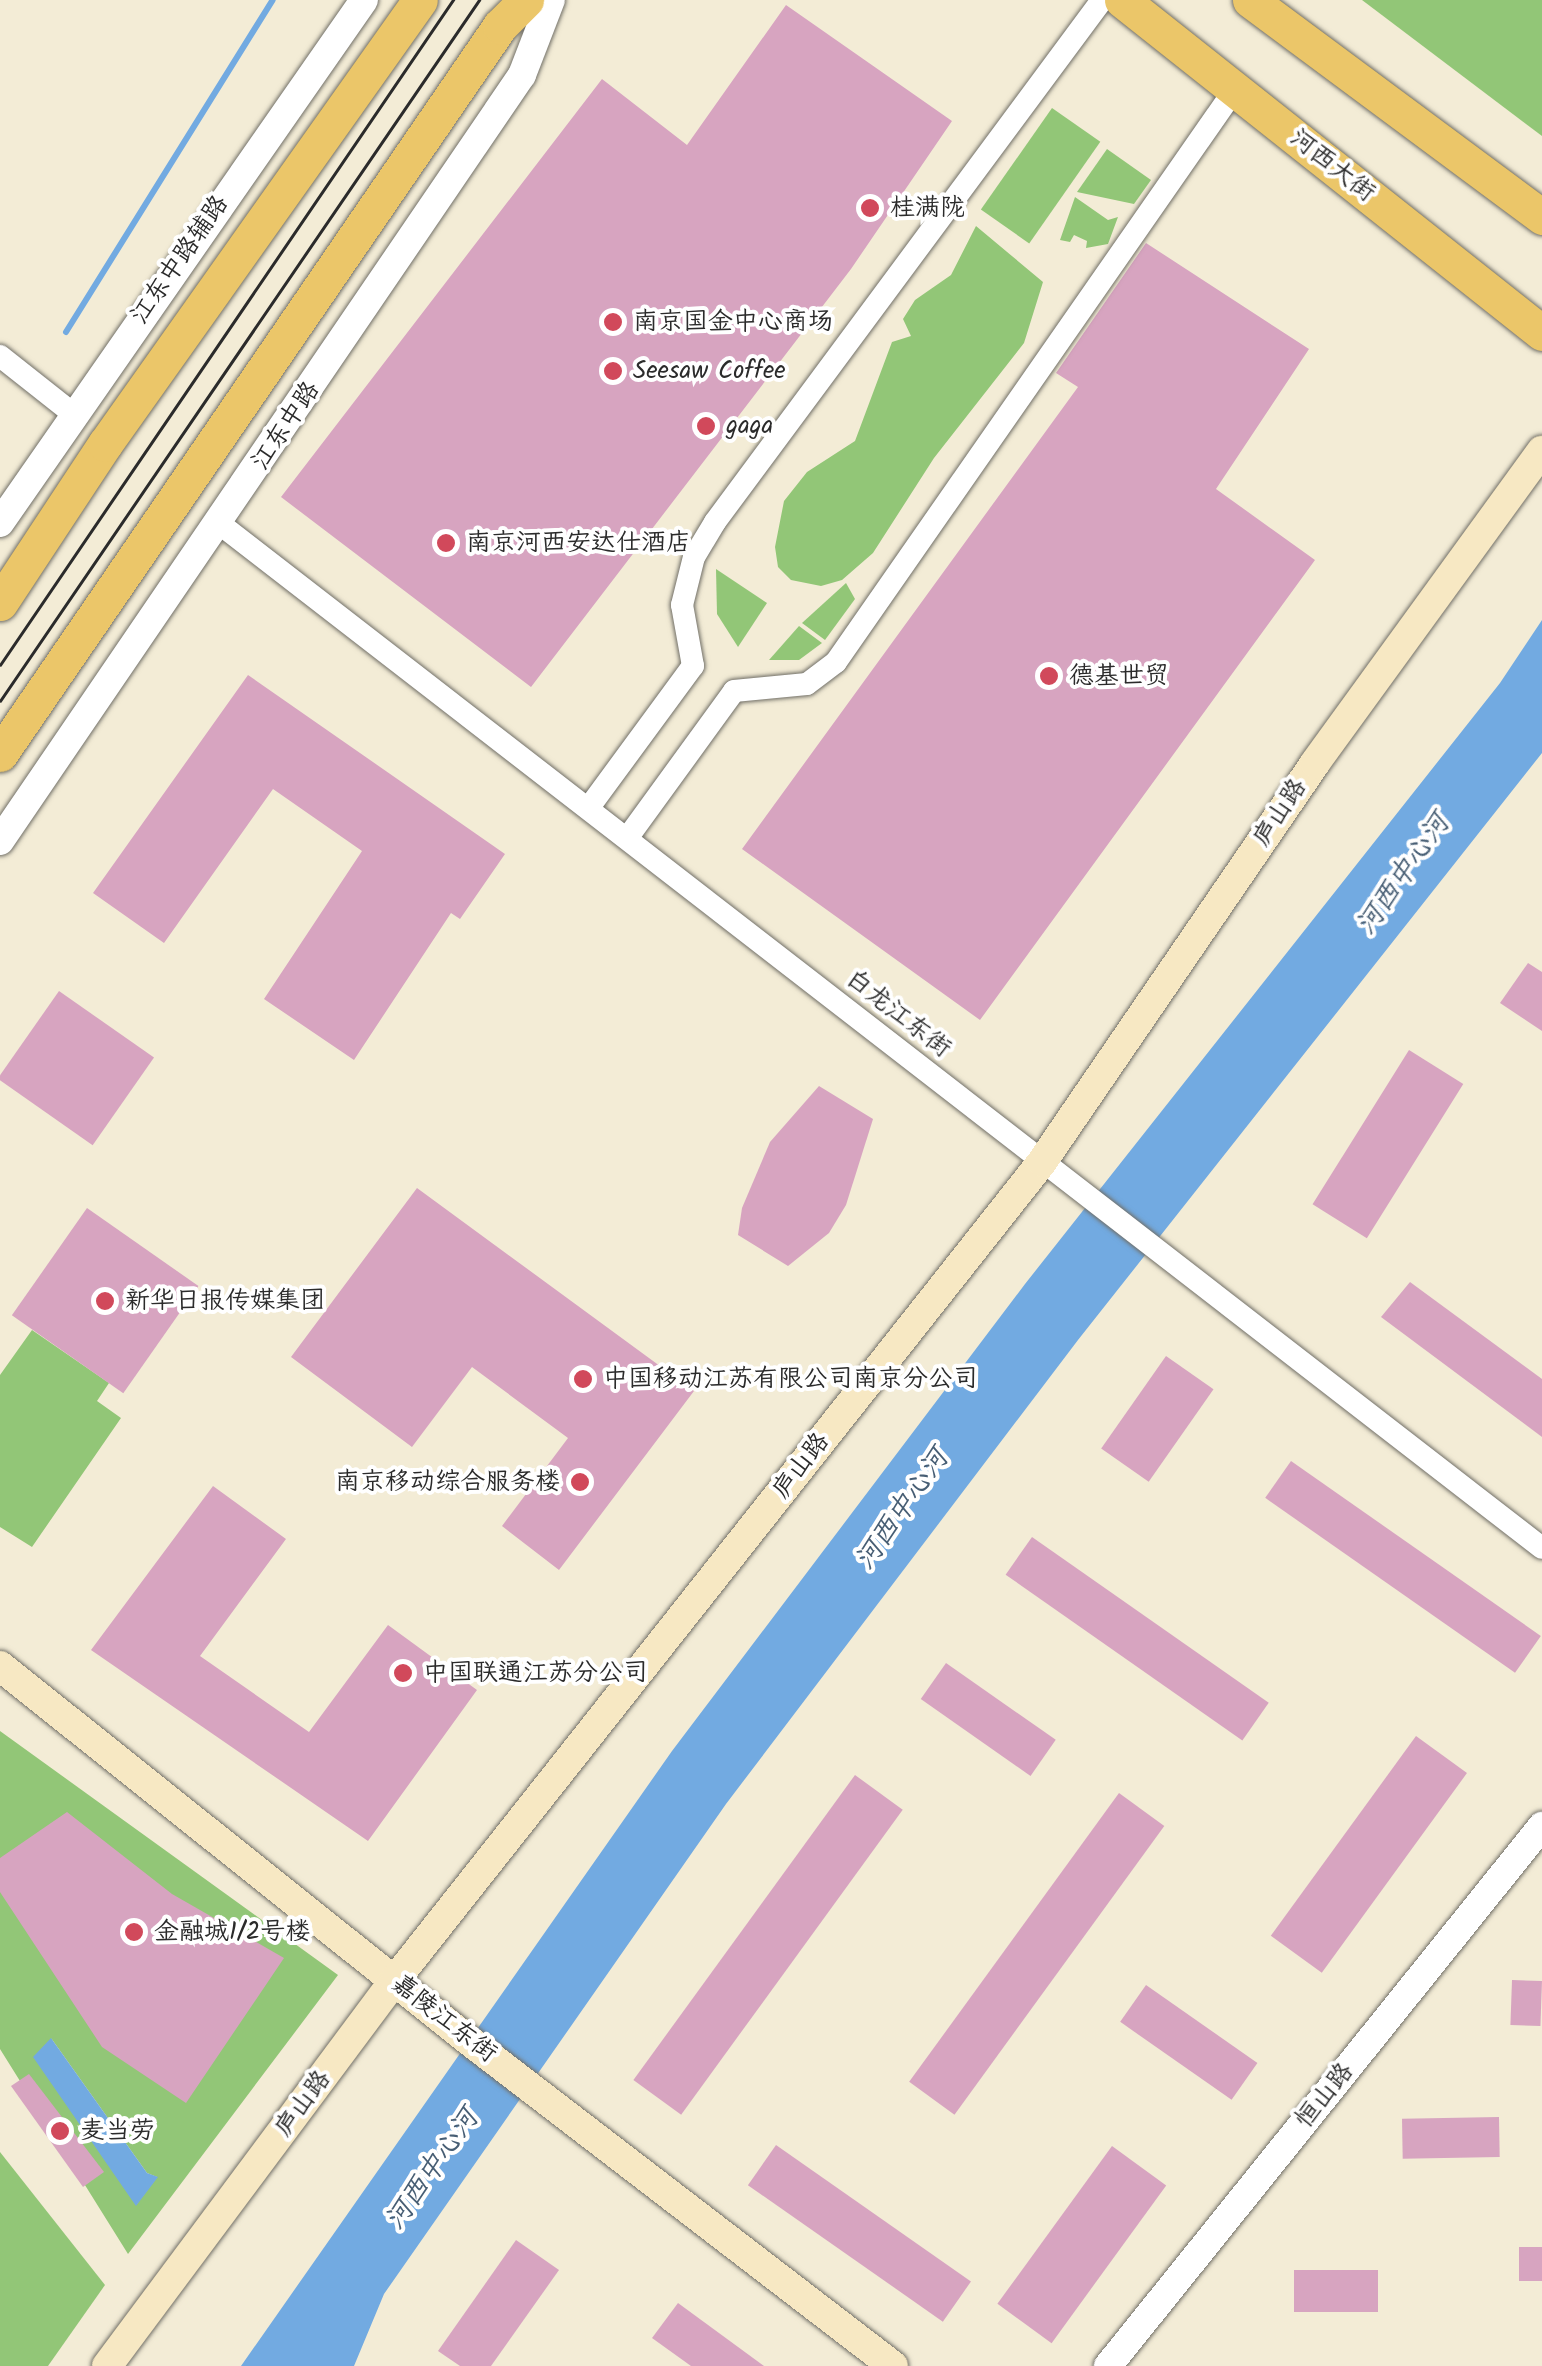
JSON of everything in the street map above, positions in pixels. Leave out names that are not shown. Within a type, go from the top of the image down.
[{"type":"main road","points":[[0,603],[105,444],[420,0]]},
{"type":"main road","name":"江东中路","points":[[0,754],[500,26],[526,0]]},
{"type":"main road","name":"河西大街","points":[[1122,0],[1542,332]]},
{"type":"main road","points":[[1250,0],[1542,217]]},
{"type":"main road","name":"庐山路","points":[[107,2366],[396,1980],[1042,1162],[1314,762],[1542,451]]},
{"type":"main road","name":"嘉陵江东街","points":[[0,1666],[468,2039],[893,2366]]},
{"type":"street","name":"江东中路辅路","points":[[0,523],[72,412],[364,0]]},
{"type":"street","name":"江东中路","points":[[0,841],[220,524],[522,75],[551,0]]},
{"type":"street","points":[[590,806],[693,666],[682,605],[694,558],[715,522],[1102,0]]},
{"type":"street","points":[[628,836],[734,691],[807,684],[836,662],[1235,89]]},
{"type":"street","points":[[0,356],[72,412]]},
{"type":"street","name":"白龙江东街","points":[[220,524],[590,806],[1542,1548]]},
{"type":"street","name":"恒山路","points":[[1108,2366],[1542,1826]]},
{"type":"green space","points":[[1362,0],[1542,0],[1542,136]]},
{"type":"green space","points":[[1052,108],[1100,142],[1029,243],[981,210]]},
{"type":"green space","points":[[1107,149],[1151,180],[1134,204],[1077,192]]},
{"type":"green space","points":[[1075,197],[1108,220],[1118,217],[1108,244],[1086,248],[1087,241],[1074,235],[1070,242],[1060,240]]},
{"type":"green space","points":[[976,226],[1043,282],[1024,343],[934,458],[873,553],[842,580],[821,586],[791,580],[778,567],[775,547],[784,501],[807,472],[855,441],[892,342],[911,336],[903,319],[915,300],[951,275]]},
{"type":"green space","points":[[716,569],[767,603],[738,647],[717,614]]},
{"type":"green space","points":[[846,583],[855,599],[825,640],[802,623]]},
{"type":"green space","points":[[799,626],[822,643],[799,660],[769,660]]},
{"type":"green space","points":[[32,1330],[109,1383],[97,1401],[121,1418],[32,1547],[0,1527],[0,1375]]},
{"type":"green space","points":[[0,1731],[338,1975],[128,2254],[0,2049]],"holes":[[[51,2038],[147,2173],[157,2177],[136,2205]]]},
{"type":"green space","points":[[0,2152],[105,2285],[48,2366],[0,2366]]},
{"type":"water","name":"河西中心河","points":[[1542,620],[1542,753],[1078,1340],[726,1804],[384,2294],[354,2366],[241,2366],[672,1751],[1025,1284],[1500,683]]},
{"type":"water","points":[[51,2038],[147,2173],[158,2177],[136,2206],[33,2057]]},
{"type":"building","name":"南京国金中心商场","points":[[786,5],[952,121],[851,269],[531,687],[281,497],[602,79],[687,145]]},
{"type":"building","name":"德基世贸","points":[[1146,243],[1309,349],[1216,489],[1315,560],[980,1020],[742,849],[1078,387],[1056,373]]},
{"type":"building","points":[[248,675],[505,854],[460,919],[451,913],[354,1060],[264,999],[362,851],[273,789],[164,943],[93,893]]},
{"type":"building","points":[[1528,963],[1542,972],[1542,1031],[1500,1003]]},
{"type":"building","points":[[59,991],[154,1058],[93,1145],[0,1080]]},
{"type":"building","points":[[1409,1050],[1463,1084],[1367,1238],[1313,1204]]},
{"type":"building","points":[[819,1086],[873,1119],[846,1205],[829,1233],[788,1266],[738,1235],[742,1208],[770,1142]]},
{"type":"building","name":"中国移动江苏有限公司南京分公司","points":[[417,1188],[694,1391],[559,1570],[502,1526],[568,1438],[472,1367],[412,1447],[291,1357]]},
{"type":"building","name":"新华日报传媒集团","points":[[87,1208],[198,1286],[123,1393],[12,1315]]},
{"type":"building","points":[[1410,1282],[1542,1379],[1542,1437],[1381,1317]]},
{"type":"building","points":[[1166,1356],[1214,1389],[1149,1482],[1101,1449]]},
{"type":"building","points":[[1291,1461],[1541,1636],[1515,1673],[1265,1498]]},
{"type":"building","name":"中国联通江苏分公司","points":[[213,1486],[286,1539],[200,1656],[309,1732],[388,1625],[477,1690],[368,1841],[91,1650]]},
{"type":"building","points":[[1032,1537],[1269,1703],[1242,1740],[1006,1575]]},
{"type":"building","points":[[946,1663],[1056,1740],[1031,1776],[921,1699]]},
{"type":"building","points":[[1416,1736],[1467,1773],[1322,1973],[1271,1936]]},
{"type":"building","points":[[855,1775],[903,1810],[681,2115],[633,2080]]},
{"type":"building","points":[[1119,1793],[1164,1826],[954,2115],[909,2082]]},
{"type":"building","name":"金融城1/2号楼","points":[[67,1812],[172,1894],[284,1958],[186,2103],[102,2047],[0,1892],[0,1858]]},
{"type":"building","points":[[1512,1980],[1542,1981],[1540,2026],[1510,2025]]},
{"type":"building","points":[[1146,1985],[1257,2063],[1232,2100],[1120,2022]]},
{"type":"building","name":"麦当劳","points":[[29,2074],[104,2172],[83,2187],[11,2086]]},
{"type":"building","points":[[1499,2117],[1500,2157],[1403,2159],[1402,2119]]},
{"type":"building","points":[[776,2145],[971,2282],[943,2322],[748,2185]]},
{"type":"building","points":[[1112,2146],[1166,2185],[1052,2343],[997,2304]]},
{"type":"building","points":[[516,2240],[559,2270],[491,2366],[460,2366],[438,2351]]},
{"type":"building","points":[[1519,2247],[1542,2247],[1542,2281],[1519,2281]]},
{"type":"building","points":[[1294,2270],[1378,2270],[1378,2312],[1294,2312]]},
{"type":"building","points":[[678,2303],[764,2366],[691,2366],[652,2338]]},
{"type":"waterway","points":[[66,332],[273,0]]},
{"type":"tram line","points":[[0,665],[453,0]]},
{"type":"tram line","points":[[0,701],[479,0]]},
{"type":"place","name":"桂满陇","points":[[870,208]]},
{"type":"place","name":"南京国金中心商场","points":[[613,322]]},
{"type":"place","name":"Seesaw Coffee","points":[[613,371]]},
{"type":"place","name":"gaga","points":[[706,426]]},
{"type":"place","name":"南京河西安达仕酒店","points":[[446,543]]},
{"type":"place","name":"德基世贸","points":[[1049,676]]},
{"type":"place","name":"新华日报传媒集团","points":[[105,1301]]},
{"type":"place","name":"中国移动江苏有限公司南京分公司","points":[[583,1379]]},
{"type":"place","name":"南京移动综合服务楼","points":[[580,1482]]},
{"type":"place","name":"中国联通江苏分公司","points":[[403,1673]]},
{"type":"place","name":"金融城1/2号楼","points":[[134,1932]]},
{"type":"place","name":"麦当劳","points":[[60,2131]]}]
